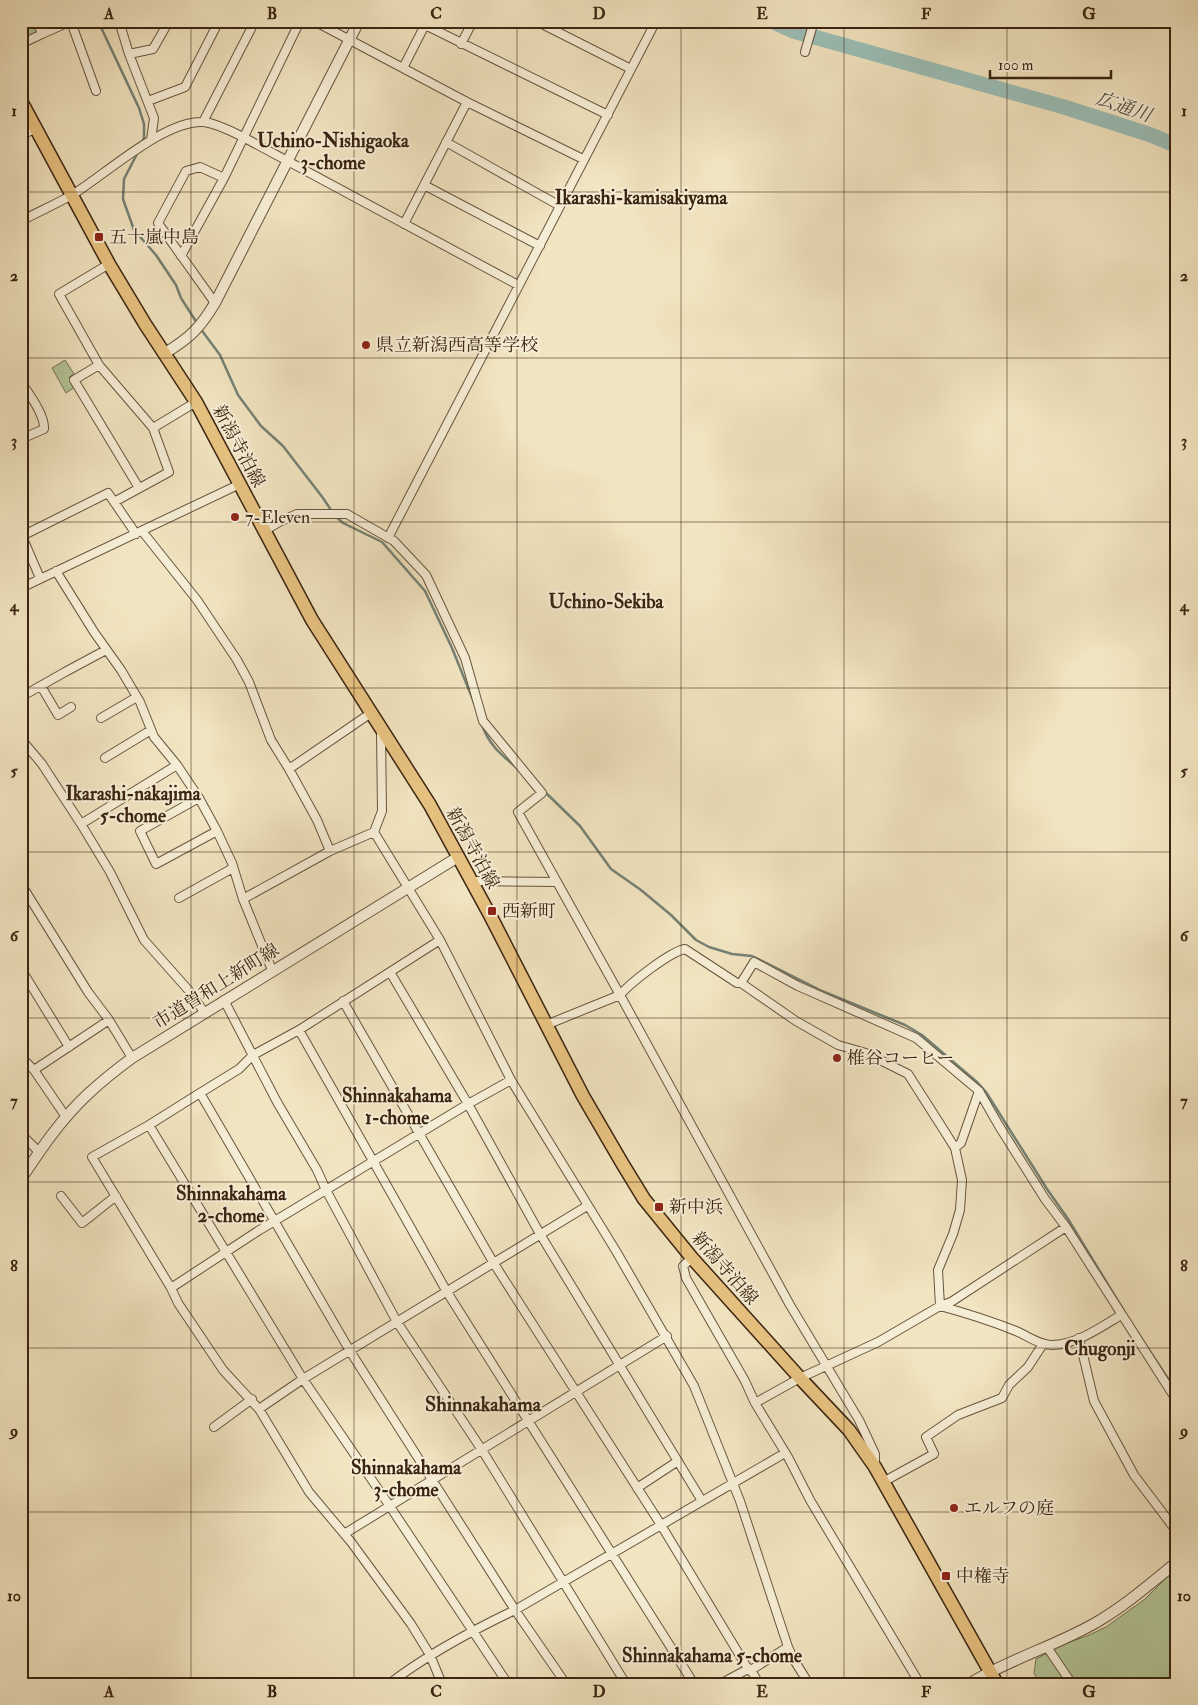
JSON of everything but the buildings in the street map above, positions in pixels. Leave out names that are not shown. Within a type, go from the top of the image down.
[{"type":"main road","name":"新潟寺泊線","points":[[21,101],[73,194],[108,264],[196,402],[312,620],[430,805],[583,1096],[644,1199],[692,1258],[849,1430],[884,1482],[997,1684]]},
{"type":"street","points":[[37,21],[42,34]]},
{"type":"street","points":[[21,44],[71,21],[96,91]]},
{"type":"street","points":[[119,21],[129,54],[154,118],[152,140]]},
{"type":"street","points":[[129,54],[153,49],[169,21]]},
{"type":"street","points":[[148,101],[185,87],[219,21]]},
{"type":"street","points":[[203,122],[255,21]]},
{"type":"street","points":[[181,256],[224,178],[300,21]]},
{"type":"street","points":[[314,21],[467,102],[583,160]]},
{"type":"street","points":[[165,353],[186,340],[196,331],[215,303],[358,21]]},
{"type":"street","points":[[461,44],[473,21]]},
{"type":"street","points":[[536,21],[631,68]]},
{"type":"street","points":[[388,538],[656,21]]},
{"type":"street","points":[[806,49],[814,21]]},
{"type":"street","points":[[403,68],[426,23],[461,44],[608,115]]},
{"type":"street","points":[[404,224],[467,102]]},
{"type":"street","points":[[21,221],[73,194],[152,140],[179,126],[203,122],[244,137],[518,285]]},
{"type":"street","points":[[21,136],[37,127]]},
{"type":"street","points":[[446,142],[560,206]]},
{"type":"street","points":[[215,303],[158,223],[186,171],[200,167],[224,178]]},
{"type":"street","points":[[424,185],[540,246]]},
{"type":"street","points":[[108,264],[59,294],[99,365],[153,428],[169,472],[114,502]]},
{"type":"street","points":[[99,365],[74,380],[139,488]]},
{"type":"street","points":[[21,382],[30,394],[44,422],[44,429],[21,439]]},
{"type":"street","points":[[153,428],[196,402]]},
{"type":"street","points":[[21,588],[240,484]]},
{"type":"street","points":[[40,578],[22,535],[108,493],[197,600],[237,660],[249,682],[271,740],[317,820],[330,851]]},
{"type":"street","points":[[264,531],[297,514],[347,514],[394,541],[426,575],[466,658],[483,720],[542,793],[518,812],[790,1305],[859,1420],[875,1454],[875,1467]]},
{"type":"street","points":[[56,571],[106,650],[121,670],[137,697],[154,736],[177,765],[218,831],[272,970]]},
{"type":"street","points":[[21,698],[106,650]]},
{"type":"street","points":[[41,686],[58,715],[71,708]]},
{"type":"street","points":[[101,718],[137,697]]},
{"type":"street","points":[[289,769],[372,713]]},
{"type":"street","points":[[243,899],[330,851],[374,832],[382,811],[381,728]]},
{"type":"street","points":[[105,758],[151,730]]},
{"type":"street","points":[[21,739],[42,764],[81,824],[110,872],[144,940],[191,993],[204,1012]]},
{"type":"street","points":[[81,824],[177,765]]},
{"type":"street","points":[[199,798],[140,831],[156,864],[218,831]]},
{"type":"street","points":[[374,832],[407,889],[440,940],[511,1080],[666,1336],[694,1386],[756,1544],[757,1553],[788,1647],[810,1684]]},
{"type":"street","name":"市道曽和上新町線","points":[[21,1178],[66,1116],[87,1094],[132,1058],[458,857]]},
{"type":"street","points":[[179,898],[233,868]]},
{"type":"street","points":[[472,882],[557,882]]},
{"type":"street","points":[[21,884],[88,992],[109,1020],[132,1058]]},
{"type":"street","points":[[440,940],[299,1030],[253,1055],[239,1069],[149,1125],[92,1157],[171,1288],[178,1303],[223,1370],[259,1409],[309,1492],[344,1534],[412,1624],[430,1655],[442,1684]]},
{"type":"street","points":[[546,1025],[620,995],[627,987],[657,965],[679,950],[685,949],[737,983],[741,982],[796,1021],[838,1045],[866,1053],[908,1074],[955,1148],[962,1180],[960,1210],[953,1234],[938,1270],[940,1306]]},
{"type":"street","points":[[741,982],[754,962],[812,992],[916,1038],[979,1091],[1035,1183],[1066,1227],[1177,1401]]},
{"type":"street","points":[[21,969],[69,1047]]},
{"type":"street","points":[[390,972],[468,1104],[540,1234],[702,1501]]},
{"type":"street","points":[[224,1000],[277,1102],[317,1170],[398,1322],[482,1450],[626,1684]]},
{"type":"street","points":[[343,1001],[493,1262],[661,1525],[759,1684]]},
{"type":"street","points":[[34,1070],[109,1020]]},
{"type":"street","points":[[299,1030],[447,1292],[694,1684]]},
{"type":"street","points":[[21,1057],[34,1070],[66,1116]]},
{"type":"street","points":[[171,1288],[225,1252],[373,1161],[511,1080]]},
{"type":"street","points":[[955,1148],[961,1143],[979,1091]]},
{"type":"street","points":[[200,1093],[350,1351],[515,1610],[566,1684]]},
{"type":"street","points":[[149,1125],[303,1380],[508,1684]]},
{"type":"street","points":[[21,1134],[39,1152]]},
{"type":"street","points":[[61,1196],[82,1223],[116,1196]]},
{"type":"street","points":[[259,1409],[493,1262],[587,1206]]},
{"type":"street","points":[[755,1403],[800,1378],[878,1342],[940,1306],[952,1302],[1066,1227]]},
{"type":"street","points":[[692,1258],[683,1266],[686,1278],[820,1517],[920,1684]]},
{"type":"street","points":[[940,1306],[976,1316],[1018,1332],[1042,1344],[1053,1345],[1079,1338],[1121,1315]]},
{"type":"street","points":[[344,1534],[666,1336]]},
{"type":"street","points":[[1079,1338],[1094,1401],[1134,1475],[1177,1532]]},
{"type":"street","points":[[884,1482],[934,1454],[926,1437],[958,1415],[1002,1398],[1009,1385],[1028,1367],[1042,1344]]},
{"type":"street","points":[[214,1428],[252,1400]]},
{"type":"street","points":[[388,1684],[430,1655],[472,1631],[515,1610],[785,1453]]},
{"type":"street","points":[[637,1488],[678,1461]]},
{"type":"street","points":[[969,1684],[990,1670],[1047,1647],[1096,1622],[1130,1600],[1177,1562]]},
{"type":"street","points":[[720,1684],[749,1670],[788,1647]]},
{"type":"street","points":[[1047,1647],[1072,1684]]},
{"type":"green space","points":[[34,24],[36,32],[31,37],[21,40],[21,32]]},
{"type":"green space","points":[[65,360],[74,374],[69,377],[75,387],[66,393],[52,368]]},
{"type":"green space","points":[[1177,1567],[1177,1684],[1040,1684],[1034,1673],[1036,1659],[1064,1644],[1106,1627],[1145,1599]]},
{"type":"waterway","points":[[98,21],[139,108],[144,124],[144,138],[142,142]]},
{"type":"waterway","name":"広通川","points":[[771,21],[793,31],[1064,107],[1151,135],[1177,146]]},
{"type":"waterway","points":[[138,152],[124,179],[123,199],[134,230],[156,255],[176,285],[181,298],[197,323]]},
{"type":"waterway","points":[[200,328],[220,355],[238,395],[261,426],[283,446],[335,516],[343,523],[382,542],[425,591],[452,648],[475,705]]},
{"type":"waterway","points":[[481,722],[495,748],[517,768]]},
{"type":"waterway","points":[[544,791],[580,826],[611,869],[641,890],[671,915],[696,940],[709,947],[732,954],[752,956],[822,991],[905,1025],[922,1035],[978,1083],[986,1092],[1068,1219],[1124,1311]]},
{"type":"waterway","points":[[1135,1329],[1177,1392]]},
{"type":"place","name":"五十嵐中島","points":[[99,237]]},
{"type":"place","name":"県立新潟西高等学校","points":[[366,345]]},
{"type":"place","name":"7-Eleven","points":[[235,517]]},
{"type":"place","name":"西新町","points":[[492,911]]},
{"type":"place","name":"椎谷コーヒー","points":[[837,1058]]},
{"type":"place","name":"新中浜","points":[[659,1207]]},
{"type":"place","name":"エルフの庭","points":[[954,1508]]},
{"type":"place","name":"中権寺","points":[[946,1576]]},
{"type":"district","name":"Uchino-Nishigaoka 3-chome","points":[[333,151]]},
{"type":"district","name":"Ikarashi-kamisakiyama","points":[[641,197]]},
{"type":"district","name":"Uchino-Sekiba","points":[[606,601]]},
{"type":"district","name":"Ikarashi-nakajima 5-chome","points":[[133,804]]},
{"type":"district","name":"Shinnakahama 1-chome","points":[[397,1106]]},
{"type":"district","name":"Shinnakahama 2-chome","points":[[231,1204]]},
{"type":"district","name":"Chugonji","points":[[1100,1348]]},
{"type":"district","name":"Shinnakahama","points":[[483,1404]]},
{"type":"district","name":"Shinnakahama 3-chome","points":[[406,1478]]},
{"type":"district","name":"Shinnakahama 5-chome","points":[[712,1655]]}]
